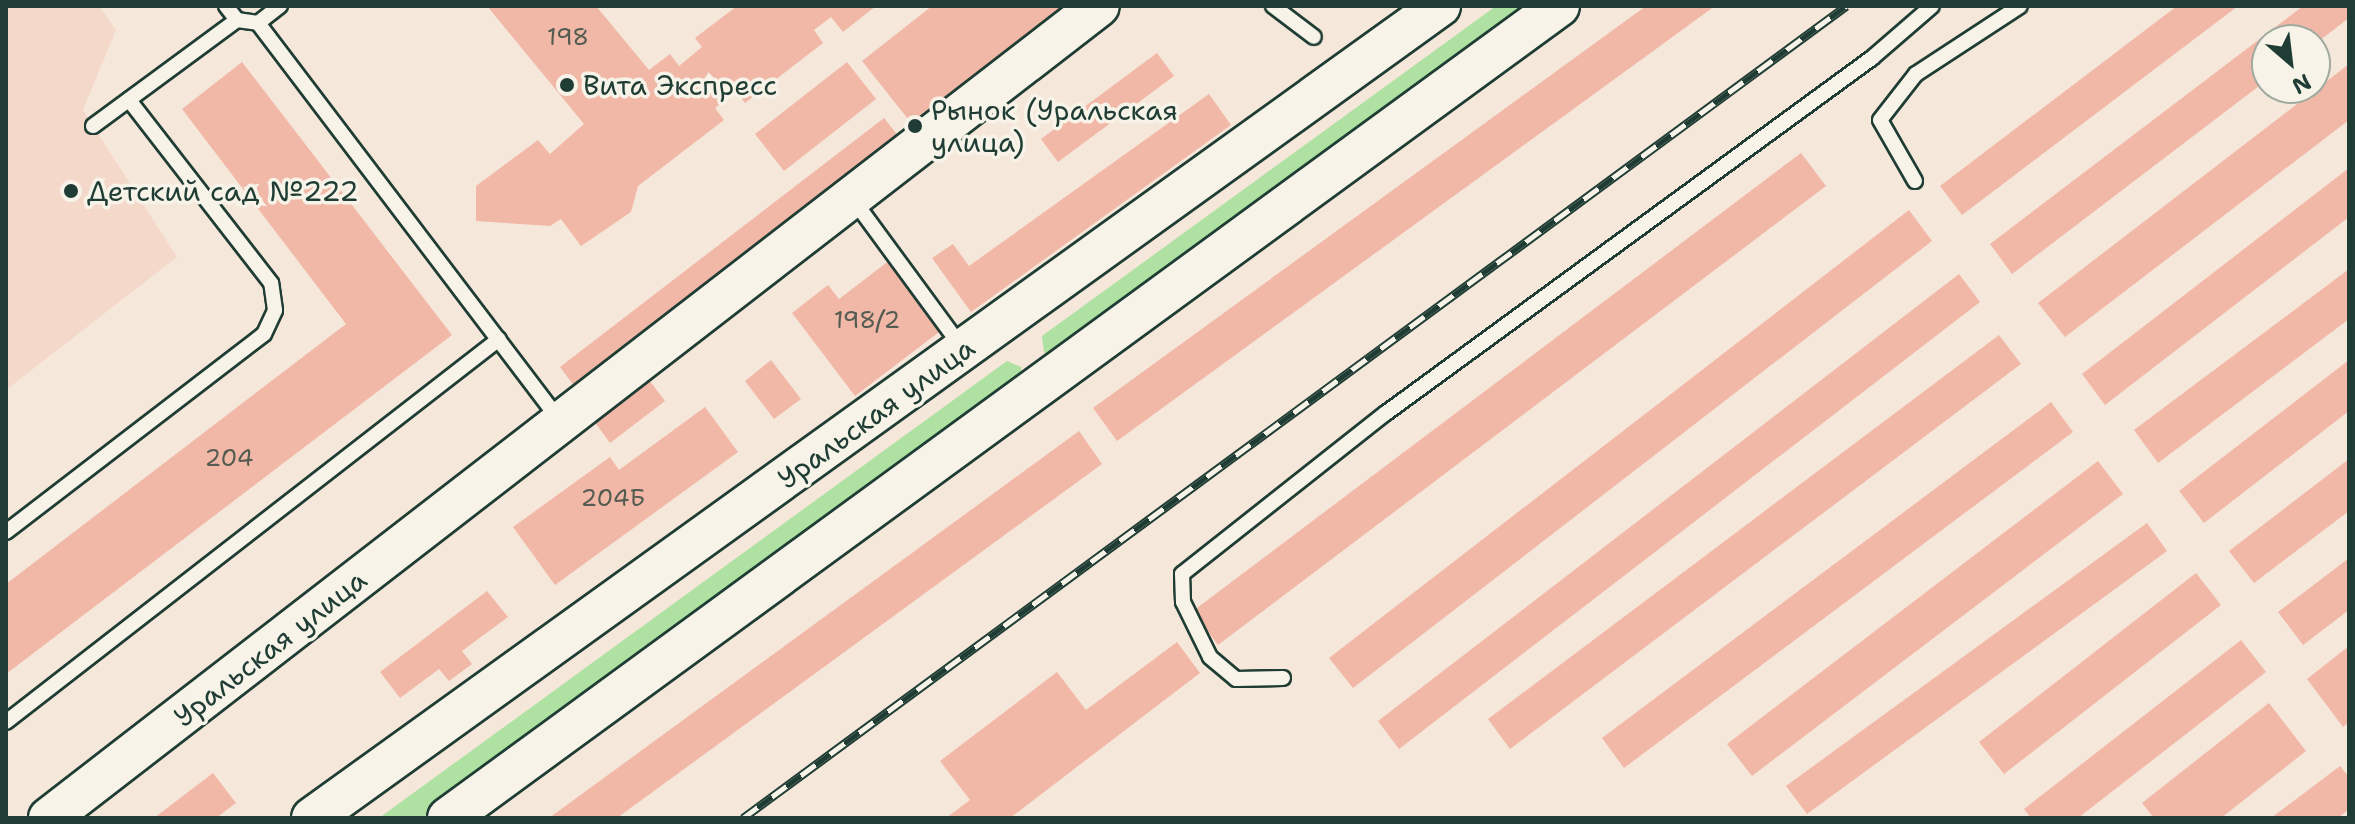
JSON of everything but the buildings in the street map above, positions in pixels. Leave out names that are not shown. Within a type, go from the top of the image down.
[{"type":"main road","name":"Уральская улица","points":[[49,818],[1099,6]]},
{"type":"main road","name":"Уральская улица","points":[[312,818],[1440,6]]},
{"type":"main road","points":[[448,818],[1559,6]]},
{"type":"lane","points":[[226,6],[237,20],[258,23],[562,423]]},
{"type":"lane","points":[[258,23],[280,6]]},
{"type":"lane","points":[[1273,6],[1314,37]]},
{"type":"lane","points":[[1283,678],[1236,679],[1210,657],[1183,602],[1182,574],[1386,413],[1872,58],[1932,6]]},
{"type":"lane","points":[[1915,181],[1880,120],[1916,74],[2020,6]]},
{"type":"lane","points":[[93,126],[237,20]]},
{"type":"lane","points":[[6,532],[264,334],[275,310],[271,283],[129,100]]},
{"type":"lane","points":[[851,198],[964,350]]},
{"type":"lane","points":[[6,722],[499,339]]},
{"type":"shaded area","name":"Детский сад №222","points":[[6,6],[99,6],[116,30],[83,110],[177,257],[6,390]]},
{"type":"green space","points":[[1496,6],[1541,6],[1050,356],[1044,352],[1042,336]]},
{"type":"green space","points":[[1007,361],[1021,367],[1022,382],[422,818],[379,818]]},
{"type":"railway","points":[[743,818],[1846,6]]},
{"type":"place","name":"Вита Экспресс","points":[[567,85]]},
{"type":"place","name":"Рынок (Уральская улица)","points":[[915,126]]},
{"type":"place","name":"Детский сад №222","points":[[71,191]]}]
